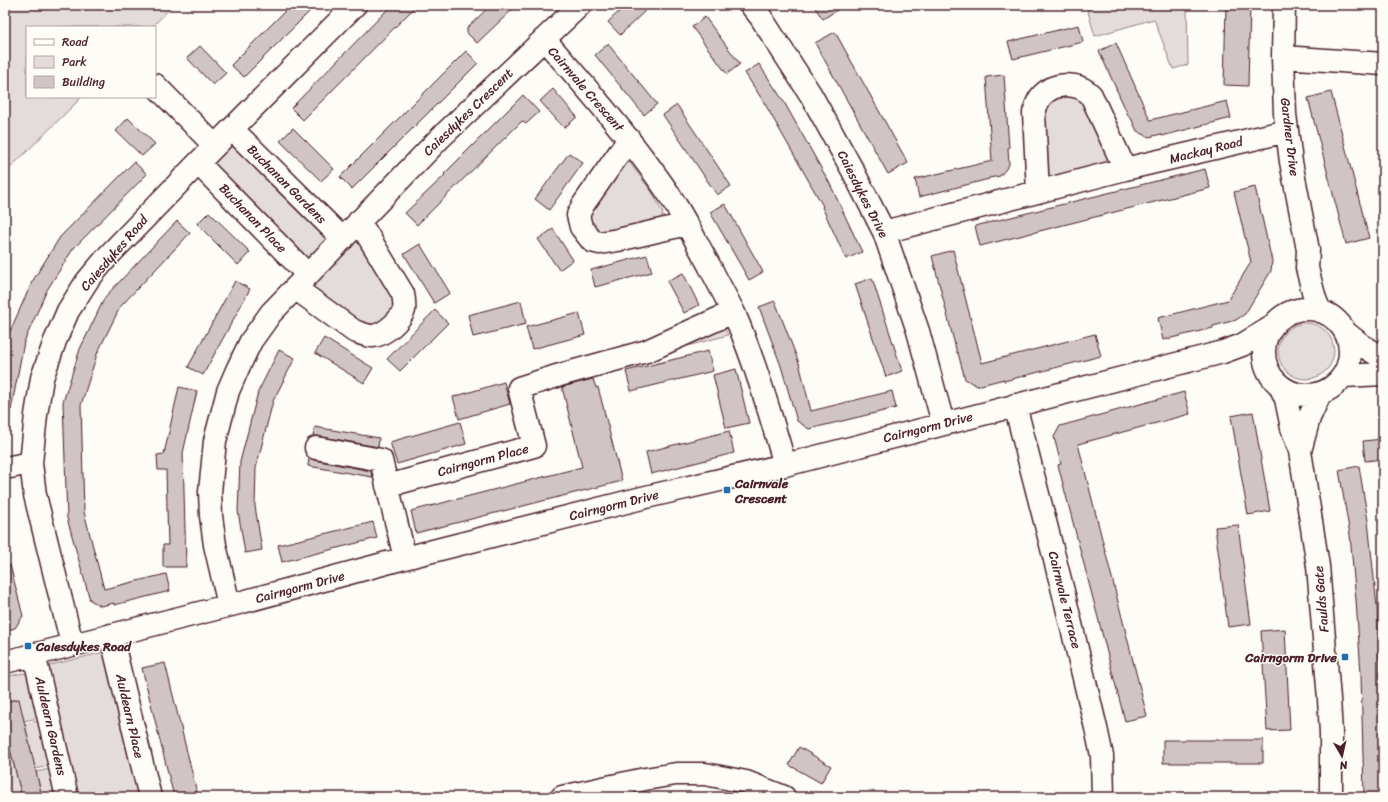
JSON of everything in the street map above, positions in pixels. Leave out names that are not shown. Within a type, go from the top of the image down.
[{"type":"street","name":"Caiesdykes Road","points":[[72,644],[35,495],[31,463],[33,434],[42,378],[55,340],[68,311],[87,281],[109,255],[198,162],[355,5]]},
{"type":"street","name":"Caiesdykes Crescent","points":[[230,605],[215,545],[211,516],[210,492],[215,441],[228,391],[251,341],[271,313],[439,139],[580,5]]},
{"type":"street","name":"Gardner Drive","points":[[1278,322],[1296,299],[1307,268],[1308,250],[1291,162],[1285,114],[1283,57],[1284,5]]},
{"type":"street","name":"Caiesdykes Drive","points":[[762,9],[853,171],[884,232],[918,331],[943,423]]},
{"type":"street","name":"Cairnvale Crescent","points":[[544,39],[584,84],[629,139],[663,185],[687,224],[733,312],[760,382],[785,464]]},
{"type":"street","points":[[1283,57],[1383,64]]},
{"type":"street","points":[[1038,192],[1034,114],[1036,105],[1045,92],[1067,84],[1082,88],[1091,95],[1125,169]]},
{"type":"street","points":[[156,86],[215,146]]},
{"type":"street","name":"Buchanan Gardens","points":[[232,129],[343,239]]},
{"type":"street","name":"Mackay Road","points":[[884,232],[1125,169],[1287,130]]},
{"type":"street","name":"Cairnvale Crescent","points":[[629,139],[583,205],[578,216],[581,227],[592,241],[600,243],[687,224]]},
{"type":"street","name":"Buchanan Place","points":[[198,162],[301,281]]},
{"type":"street","points":[[301,281],[354,330],[364,335],[372,336],[382,333],[398,320],[403,311],[405,302],[403,294],[359,221]]},
{"type":"street","name":"Gardner Drive","points":[[1307,268],[1315,299],[1320,311]]},
{"type":"street","points":[[1223,352],[1245,360],[1274,379],[1289,392],[1310,396],[1320,394],[1333,387],[1344,376],[1349,366],[1351,354],[1350,343],[1338,322],[1327,314],[1308,309],[1295,311],[1278,322],[1267,337],[1264,349],[1265,360],[1274,379]]},
{"type":"street","name":"Cairngorm Place","points":[[387,486],[534,446],[519,388],[647,351],[733,312]]},
{"type":"street","name":"Cairngorm Drive","points":[[5,662],[230,605],[405,558],[646,497],[785,464],[1223,352],[1242,345],[1278,322]]},
{"type":"street","points":[[1345,332],[1363,346],[1383,358]]},
{"type":"street","points":[[1344,376],[1383,374]]},
{"type":"street","name":"Faulds Gate","points":[[1274,379],[1286,399],[1292,428],[1300,451],[1312,520],[1321,601],[1331,732],[1331,797]]},
{"type":"street","name":"Faulds Gate","points":[[1300,451],[1308,418],[1320,394]]},
{"type":"street","name":"Cairnvale Terrace","points":[[1015,405],[1064,595],[1096,728],[1102,756],[1103,797]]},
{"type":"street","points":[[316,448],[381,460],[405,558]]},
{"type":"street","points":[[5,468],[31,463]]},
{"type":"street","name":"Auldearn Place","points":[[111,635],[150,797]]},
{"type":"street","name":"Auldearn Gardens","points":[[34,654],[67,797]]},
{"type":"street","points":[[562,797],[645,779],[676,774],[706,774],[746,782],[784,797]]},
{"type":"green space","points":[[5,5],[173,5],[153,26],[26,26],[26,98],[81,98],[5,173]]},
{"type":"green space","points":[[1086,5],[1187,5],[1188,65],[1173,69],[1154,19],[1095,36]]},
{"type":"green space","points":[[1076,90],[1109,156],[1108,160],[1106,162],[1048,179],[1042,101]]},
{"type":"green space","points":[[232,129],[342,239],[359,221],[403,294],[382,333],[295,288],[307,275],[198,163]]},
{"type":"green space","points":[[622,162],[630,163],[652,192],[663,213],[661,220],[621,232],[595,233],[588,220],[592,201]]},
{"type":"green space","points":[[722,323],[728,335],[658,354]]},
{"type":"green space","points":[[1301,323],[1311,323],[1326,331],[1332,340],[1334,351],[1332,362],[1326,371],[1311,379],[1301,379],[1290,374],[1283,367],[1278,356],[1278,346],[1283,335],[1290,328]]},
{"type":"green space","points":[[104,652],[107,654],[141,797],[75,797],[47,666]]},
{"type":"green space","points":[[23,673],[28,677],[38,718],[24,721],[18,699],[5,702],[5,677]]},
{"type":"green space","points":[[38,721],[49,766],[35,769],[25,724]]},
{"type":"green space","points":[[5,729],[22,797],[5,797]]},
{"type":"green space","points":[[50,769],[55,793],[42,796],[36,772]]},
{"type":"building","points":[[291,5],[316,5],[244,77],[231,65]]},
{"type":"building","points":[[392,5],[417,5],[303,120],[291,108]]},
{"type":"building","points":[[491,5],[517,5],[477,43],[467,33],[467,28]]},
{"type":"building","points":[[626,5],[651,5],[620,35],[608,22]]},
{"type":"building","points":[[813,5],[845,5],[823,19]]},
{"type":"building","points":[[1226,5],[1250,5],[1248,86],[1224,85]]},
{"type":"building","points":[[705,17],[740,64],[727,74],[692,27]]},
{"type":"building","points":[[1079,25],[1083,42],[1013,59],[1008,42]]},
{"type":"building","points":[[835,32],[908,163],[888,174],[815,43]]},
{"type":"building","points":[[1116,43],[1150,120],[1227,101],[1231,118],[1162,136],[1161,134],[1149,137],[1137,131],[1130,116],[1129,117],[1099,51]]},
{"type":"building","points":[[608,44],[657,104],[644,115],[595,55]]},
{"type":"building","points":[[200,46],[226,73],[213,85],[187,58]]},
{"type":"building","points":[[466,51],[478,63],[352,189],[340,177]]},
{"type":"building","points":[[759,64],[784,102],[830,184],[862,252],[846,259],[822,207],[823,206],[765,104],[745,73]]},
{"type":"building","points":[[1004,75],[1009,165],[1000,176],[919,197],[915,179],[992,161],[986,77]]},
{"type":"building","points":[[553,89],[577,117],[564,128],[540,101]]},
{"type":"building","points":[[1331,92],[1369,238],[1346,244],[1308,98]]},
{"type":"building","points":[[523,95],[539,112],[526,124],[522,121],[417,225],[405,213],[445,175],[444,174]]},
{"type":"building","points":[[677,105],[731,186],[717,195],[663,115]]},
{"type":"building","points":[[128,118],[155,144],[142,156],[116,131]]},
{"type":"building","points":[[293,128],[334,169],[321,181],[280,141]]},
{"type":"building","points":[[569,153],[583,163],[549,210],[535,199]]},
{"type":"building","points":[[134,162],[147,174],[73,249],[47,290],[24,342],[11,410],[5,409],[5,349],[7,338],[32,282],[60,237]]},
{"type":"building","points":[[1205,169],[1210,188],[980,246],[975,226]]},
{"type":"building","points":[[1255,187],[1272,261],[1271,271],[1245,314],[1236,320],[1213,326],[1213,328],[1163,340],[1158,318],[1228,300],[1251,262],[1234,192]]},
{"type":"building","points":[[725,204],[763,272],[749,280],[710,212]]},
{"type":"building","points":[[209,212],[250,252],[238,265],[197,224]]},
{"type":"building","points":[[177,221],[190,233],[120,307],[97,354],[81,405],[84,512],[104,589],[166,574],[170,591],[114,605],[114,603],[101,606],[90,600],[67,518],[63,402],[80,349],[105,297]]},
{"type":"building","points":[[553,229],[573,260],[559,270],[538,239]]},
{"type":"building","points":[[420,244],[450,293],[434,303],[404,254]]},
{"type":"building","points":[[953,250],[982,363],[1095,334],[1101,356],[1004,381],[1004,379],[977,386],[965,379],[932,256]]},
{"type":"building","points":[[647,255],[652,272],[595,287],[591,270]]},
{"type":"building","points":[[683,273],[699,305],[684,313],[667,281]]},
{"type":"building","points":[[872,278],[902,371],[886,377],[855,284]]},
{"type":"building","points":[[235,281],[250,289],[203,375],[188,367]]},
{"type":"building","points":[[521,301],[526,324],[473,337],[468,315]]},
{"type":"building","points":[[775,301],[799,363],[811,411],[892,391],[896,408],[809,429],[797,421],[781,366],[759,307]]},
{"type":"building","points":[[435,310],[448,323],[400,371],[387,359]]},
{"type":"building","points":[[579,313],[585,335],[532,349],[526,327]]},
{"type":"building","points":[[324,338],[373,368],[364,383],[315,353]]},
{"type":"building","points":[[279,350],[295,358],[273,401],[256,468],[255,506],[262,550],[245,553],[238,511],[240,462],[258,392]]},
{"type":"building","points":[[708,351],[713,371],[631,391],[626,371]]},
{"type":"building","points":[[736,369],[749,423],[726,428],[713,375]]},
{"type":"building","points":[[593,379],[596,388],[598,387],[622,481],[416,533],[411,511],[582,467],[562,387]]},
{"type":"building","points":[[504,382],[510,404],[459,419],[453,397]]},
{"type":"building","points":[[179,387],[197,391],[183,453],[186,567],[163,567],[163,545],[168,545],[166,470],[158,470],[157,455],[164,454]]},
{"type":"building","points":[[1184,392],[1190,414],[1078,444],[1147,716],[1125,721],[1058,465],[1061,464],[1054,437],[1060,426]]},
{"type":"building","points":[[1253,412],[1270,511],[1248,515],[1231,416]]},
{"type":"building","points":[[460,422],[466,444],[397,464],[390,442]]},
{"type":"building","points":[[315,427],[379,438],[378,447],[313,436]]},
{"type":"building","points":[[729,431],[734,453],[651,474],[646,452]]},
{"type":"building","points":[[1383,439],[1383,459],[1365,461],[1363,441]]},
{"type":"building","points":[[309,458],[371,471],[372,477],[308,466]]},
{"type":"building","points":[[1359,466],[1368,521],[1377,607],[1383,741],[1383,797],[1364,797],[1361,674],[1356,600],[1350,535],[1339,470]]},
{"type":"building","points":[[373,522],[377,538],[282,562],[278,545]]},
{"type":"building","points":[[1238,525],[1251,624],[1228,627],[1215,527]]},
{"type":"building","points":[[5,565],[10,565],[23,616],[15,628],[5,631]]},
{"type":"building","points":[[1285,629],[1290,730],[1267,731],[1261,631]]},
{"type":"building","points":[[165,663],[198,797],[174,797],[142,668]]},
{"type":"building","points":[[19,699],[42,797],[22,797],[5,729],[5,702]]},
{"type":"building","points":[[1163,740],[1263,740],[1263,763],[1163,763]]},
{"type":"building","points":[[799,747],[831,766],[821,783],[789,765]]},
{"type":"place","name":"Cairnvale Crescent","points":[[727,490]]},
{"type":"place","name":"Caiesdykes Road","points":[[28,646]]},
{"type":"place","name":"Cairngorm Drive","points":[[1345,657]]}]
